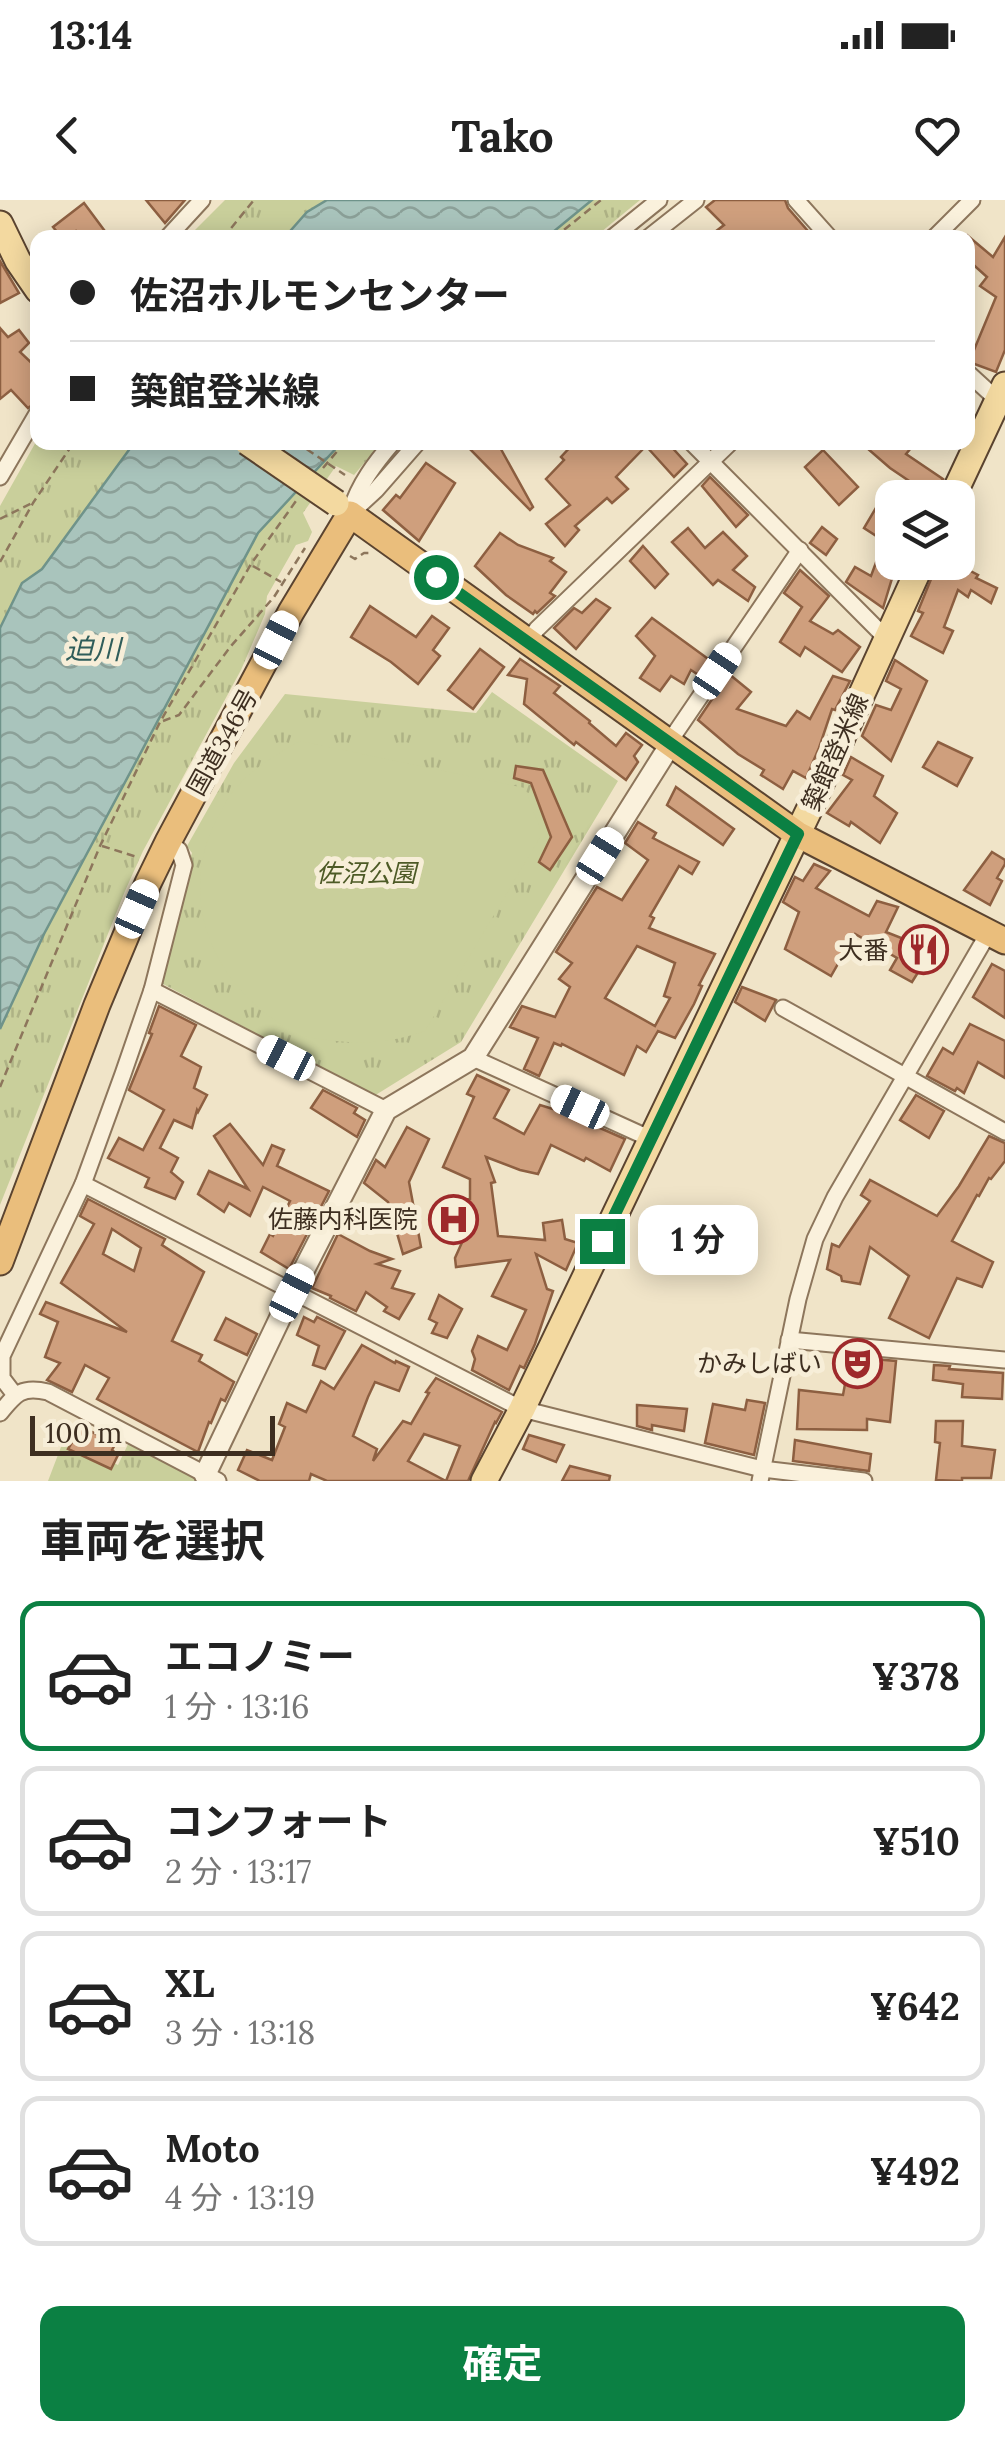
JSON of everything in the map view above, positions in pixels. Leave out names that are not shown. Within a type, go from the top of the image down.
[{"type":"highway","points":[[343,508],[798,834],[997,936]]},
{"type":"highway","name":"国道346号","points":[[0,1262],[97,1004],[168,842],[343,508]]},
{"type":"main road","points":[[0,224],[30,278]]},
{"type":"main road","points":[[975,449],[1002,392]]},
{"type":"main road","points":[[259,450],[343,508]]},
{"type":"main road","points":[[960,480],[975,450]]},
{"type":"main road","name":"築館登米線","points":[[484,1481],[522,1410],[798,834],[913,580]]},
{"type":"street","points":[[175,230],[202,200]]},
{"type":"street","points":[[622,230],[658,200]]},
{"type":"street","points":[[658,230],[696,200]]},
{"type":"street","points":[[796,200],[823,230]]},
{"type":"street","points":[[942,230],[972,200]]},
{"type":"street","points":[[975,379],[991,394],[1002,392]]},
{"type":"street","points":[[0,477],[30,426]]},
{"type":"street","points":[[343,508],[356,496],[387,450]]},
{"type":"street","points":[[343,508],[376,490],[411,450]]},
{"type":"street","points":[[699,450],[886,638]]},
{"type":"street","points":[[528,641],[723,450]]},
{"type":"street","points":[[0,1413],[15,1394],[27,1390],[48,1392],[211,1478],[292,1293],[386,1110],[473,1058],[676,732],[800,550]]},
{"type":"street","points":[[15,1394],[2,1378],[2,1356],[82,1184],[152,990],[184,865],[179,850],[168,842]]},
{"type":"street","points":[[761,1475],[798,1299],[815,1239],[835,1196],[907,1075],[997,936]]},
{"type":"street","points":[[152,990],[386,1110]]},
{"type":"street","points":[[783,1008],[1005,1132]]},
{"type":"street","points":[[473,1058],[651,1139]]},
{"type":"street","points":[[82,1184],[522,1410],[761,1475],[864,1481]]},
{"type":"street","points":[[789,1340],[1005,1360]]},
{"type":"path","points":[[230,230],[254,200]]},
{"type":"path","points":[[564,230],[601,200]]},
{"type":"path","points":[[0,562],[69,450]]},
{"type":"path","points":[[308,450],[346,476]]},
{"type":"path","points":[[334,454],[338,450]]},
{"type":"path","points":[[0,519],[34,503]]},
{"type":"path","points":[[0,1087],[100,846],[160,722],[251,564],[289,509]]},
{"type":"path","points":[[160,722],[179,714],[274,596],[303,548],[312,547]]},
{"type":"path","points":[[251,564],[282,582]]},
{"type":"path","points":[[100,846],[146,859]]},
{"type":"green space","points":[[225,200],[327,200],[307,212],[291,230],[195,230]]},
{"type":"green space","points":[[592,200],[640,200],[604,230],[556,230]]},
{"type":"green space","points":[[31,450],[129,450],[42,569],[22,583],[0,628],[0,506]]},
{"type":"green space","points":[[335,450],[375,450],[354,475],[336,466],[303,513],[312,532],[308,541],[296,545],[267,596],[265,614],[241,670],[143,851],[0,1205],[0,1029],[44,934],[258,533]]},
{"type":"green space","name":"佐沼公園","points":[[492,692],[618,781],[461,1042],[374,1096],[163,984],[152,968],[192,853],[187,846],[234,763],[285,694],[476,713]]},
{"type":"green space","name":"佐沼公園","points":[[300,741],[525,788],[542,834],[425,1031],[361,1043],[298,1034],[269,1017],[245,995],[225,970],[211,942],[202,912],[200,880],[205,849],[218,817],[231,794],[248,776]]},
{"type":"green space","points":[[131,1438],[223,1481],[48,1481],[64,1439],[118,1465]]},
{"type":"water","points":[[327,200],[592,200],[556,230],[291,230],[307,212]]},
{"type":"water","name":"迫川","points":[[129,450],[335,450],[258,533],[44,934],[0,1029],[0,628],[22,583],[42,569]]},
{"type":"building","points":[[146,200],[185,200],[165,223]]},
{"type":"building","points":[[715,200],[785,200],[807,230],[717,230],[724,225],[706,207]]},
{"type":"building","points":[[84,203],[104,230],[55,230],[53,227]]},
{"type":"building","points":[[1005,237],[1005,350],[996,372],[975,364],[975,348],[996,297],[980,286],[987,277],[975,266],[975,242],[993,257]]},
{"type":"building","points":[[0,261],[19,293],[0,303]]},
{"type":"building","points":[[0,328],[8,337],[19,330],[29,343],[20,352],[30,361],[30,407],[11,390],[0,399]]},
{"type":"building","points":[[471,450],[501,450],[533,507],[530,510]]},
{"type":"building","points":[[568,450],[642,450],[616,477],[628,489],[612,503],[607,498],[575,526],[579,530],[565,546],[546,524],[570,505],[546,479],[564,460],[561,457]]},
{"type":"building","points":[[650,450],[674,450],[687,464],[674,477]]},
{"type":"building","points":[[823,450],[858,487],[839,505],[805,467]]},
{"type":"building","points":[[869,450],[909,450],[906,454],[943,479],[908,480]]},
{"type":"building","points":[[426,463],[455,483],[419,541],[383,510],[396,495],[400,498]]},
{"type":"building","points":[[710,477],[748,515],[736,527],[702,486]]},
{"type":"building","points":[[875,509],[875,535],[864,528]]},
{"type":"building","points":[[822,527],[837,539],[826,555],[810,543]]},
{"type":"building","points":[[688,528],[705,548],[723,532],[747,556],[733,570],[755,587],[748,601],[718,580],[713,585],[672,542]]},
{"type":"building","points":[[500,533],[518,545],[553,558],[550,561],[566,572],[550,593],[555,596],[537,613],[506,595],[475,566]]},
{"type":"building","points":[[643,546],[668,574],[655,588],[630,561]]},
{"type":"building","points":[[875,565],[875,580],[892,580],[883,608],[846,582],[855,567],[871,576]]},
{"type":"building","points":[[800,570],[829,596],[810,621],[833,634],[838,630],[860,647],[842,672],[805,647],[800,656],[780,642],[802,607],[784,593]]},
{"type":"building","points":[[975,573],[976,578],[997,588],[991,603],[971,590],[968,597],[958,590],[944,627],[953,631],[943,653],[911,636],[923,613],[918,611],[931,580],[975,580]]},
{"type":"building","points":[[596,599],[610,608],[576,649],[554,628],[574,608],[582,613]]},
{"type":"building","points":[[370,606],[416,637],[432,616],[449,628],[433,650],[440,656],[418,684],[351,637]]},
{"type":"building","points":[[652,618],[711,661],[700,676],[691,670],[684,684],[671,676],[660,691],[640,678],[655,656],[636,636]]},
{"type":"building","points":[[480,649],[504,667],[473,709],[448,690]]},
{"type":"building","points":[[520,659],[560,686],[554,693],[616,746],[626,733],[642,745],[634,756],[638,762],[626,780],[576,742],[574,745],[524,704],[527,679],[508,675]]},
{"type":"building","points":[[895,660],[927,681],[891,761],[862,736],[876,705],[891,710],[901,689],[886,681]]},
{"type":"building","points":[[729,674],[751,692],[737,709],[786,726],[797,711],[810,719],[833,676],[850,681],[835,710],[832,709],[806,778],[793,771],[783,789],[698,720]]},
{"type":"building","points":[[938,742],[972,758],[957,786],[923,767]]},
{"type":"building","points":[[851,757],[883,776],[874,796],[897,813],[880,843],[851,822],[849,826],[827,813],[852,780],[843,775]]},
{"type":"building","points":[[516,766],[543,770],[572,837],[550,870],[539,862],[551,837],[531,783],[514,778]]},
{"type":"building","points":[[676,787],[734,829],[723,845],[667,805]]},
{"type":"building","points":[[638,822],[656,833],[653,838],[699,862],[692,874],[679,866],[650,916],[654,918],[649,928],[715,954],[675,1038],[658,1031],[646,1052],[637,1046],[624,1075],[554,1043],[539,1076],[524,1069],[538,1038],[510,1027],[522,1006],[555,1017],[570,987],[559,979],[572,963],[556,952],[597,887],[622,900],[648,860],[625,843]],"holes":[[[637,946],[675,963],[664,996],[670,998],[655,1026],[605,998]]]},
{"type":"building","points":[[992,852],[1005,864],[997,878],[1002,881],[990,905],[964,890]]},
{"type":"building","points":[[814,864],[830,871],[816,888],[869,916],[877,901],[898,907],[886,932],[932,950],[912,982],[890,970],[897,958],[855,934],[831,976],[785,949],[799,912],[783,902],[795,877],[803,881]]},
{"type":"building","points":[[992,964],[1005,971],[1005,1018],[973,997]]},
{"type":"building","points":[[742,987],[776,1000],[765,1021],[735,1002]]},
{"type":"building","points":[[159,1006],[196,1025],[181,1056],[201,1067],[194,1088],[207,1095],[192,1128],[174,1120],[160,1148],[178,1158],[171,1172],[183,1182],[175,1199],[145,1187],[149,1178],[108,1158],[119,1138],[143,1150],[164,1110],[129,1090]]},
{"type":"building","points":[[970,1024],[1005,1041],[1005,1078],[978,1062],[964,1093],[927,1076],[943,1048],[953,1054]]},
{"type":"building","points":[[477,1075],[509,1090],[494,1118],[524,1134],[540,1105],[625,1139],[610,1171],[551,1145],[538,1174],[486,1157],[495,1182],[491,1183],[498,1236],[545,1240],[543,1223],[562,1220],[565,1239],[578,1243],[566,1270],[536,1254],[547,1289],[553,1291],[535,1344],[509,1390],[472,1370],[472,1351],[478,1336],[507,1350],[526,1310],[492,1296],[510,1260],[456,1267],[455,1258],[468,1229],[451,1220],[449,1201],[470,1199],[470,1179],[443,1167],[474,1097],[467,1094]]},
{"type":"building","points":[[323,1090],[357,1108],[354,1113],[365,1120],[357,1137],[311,1108]]},
{"type":"building","points":[[916,1095],[944,1111],[929,1138],[900,1120]]},
{"type":"building","points":[[230,1124],[263,1165],[272,1145],[284,1150],[277,1166],[329,1191],[289,1269],[261,1252],[290,1201],[263,1187],[250,1216],[229,1203],[224,1212],[198,1194],[209,1171],[248,1189],[214,1136]]},
{"type":"building","points":[[407,1127],[429,1139],[409,1182],[421,1247],[403,1254],[388,1202],[364,1183],[376,1160],[385,1167]]},
{"type":"building","points":[[989,1136],[1005,1143],[1005,1161],[977,1195],[952,1241],[993,1262],[982,1287],[957,1278],[929,1338],[889,1318],[909,1276],[870,1247],[860,1284],[842,1281],[841,1276],[827,1269],[832,1244],[839,1247],[870,1201],[861,1195],[870,1180],[937,1216]]},
{"type":"building","points":[[88,1199],[165,1239],[162,1245],[204,1272],[172,1341],[202,1355],[199,1361],[234,1382],[209,1422],[198,1452],[97,1399],[109,1378],[85,1365],[72,1392],[47,1380],[60,1363],[45,1357],[58,1322],[40,1314],[46,1302],[127,1332],[61,1283],[94,1224],[80,1216]],"holes":[[[112,1229],[141,1248],[134,1271],[103,1254]]]},
{"type":"building","points":[[338,1234],[392,1259],[377,1264],[400,1271],[392,1288],[414,1294],[399,1319],[384,1311],[387,1307],[366,1292],[356,1311],[312,1288]]},
{"type":"building","points":[[439,1295],[462,1309],[447,1338],[432,1333],[437,1323],[429,1319]]},
{"type":"building","points":[[304,1317],[314,1322],[317,1317],[345,1331],[325,1369],[313,1365],[319,1346],[297,1335]]},
{"type":"building","points":[[226,1318],[257,1334],[247,1355],[215,1340]]},
{"type":"building","points":[[362,1345],[409,1367],[399,1391],[375,1382],[353,1436],[377,1449],[373,1461],[403,1421],[411,1424],[436,1378],[502,1412],[468,1481],[446,1481],[327,1481],[311,1474],[309,1481],[260,1481],[238,1470],[247,1450],[272,1460],[285,1427],[279,1424],[287,1403],[306,1412],[321,1381],[334,1389]],"holes":[[[424,1434],[460,1446],[446,1481],[408,1461]]]},
{"type":"building","points":[[850,1357],[896,1361],[890,1422],[867,1419],[867,1430],[797,1429],[799,1390],[843,1395]]},
{"type":"building","points":[[934,1365],[1003,1373],[1002,1399],[962,1397],[963,1384],[933,1380]]},
{"type":"building","points":[[747,1400],[765,1403],[754,1455],[705,1443],[713,1404],[745,1410]]},
{"type":"building","points":[[637,1405],[687,1409],[684,1431],[637,1426]]},
{"type":"building","points":[[936,1421],[963,1421],[962,1446],[995,1450],[991,1478],[936,1480],[940,1443],[935,1442]]},
{"type":"building","points":[[81,1427],[116,1443],[112,1450],[118,1455],[111,1469],[68,1449]]},
{"type":"building","points":[[529,1435],[564,1445],[556,1462],[523,1449]]},
{"type":"building","points":[[795,1440],[871,1454],[869,1471],[793,1461]]},
{"type":"building","points":[[570,1466],[610,1476],[609,1481],[562,1481]]},
{"type":"place","name":"大番","points":[[923,950]]},
{"type":"place","name":"佐藤内科医院","points":[[453,1219]]},
{"type":"place","name":"かみしばい","points":[[857,1363]]},
{"type":"route","points":[[436,577],[798,834],[602,1241]]}]
